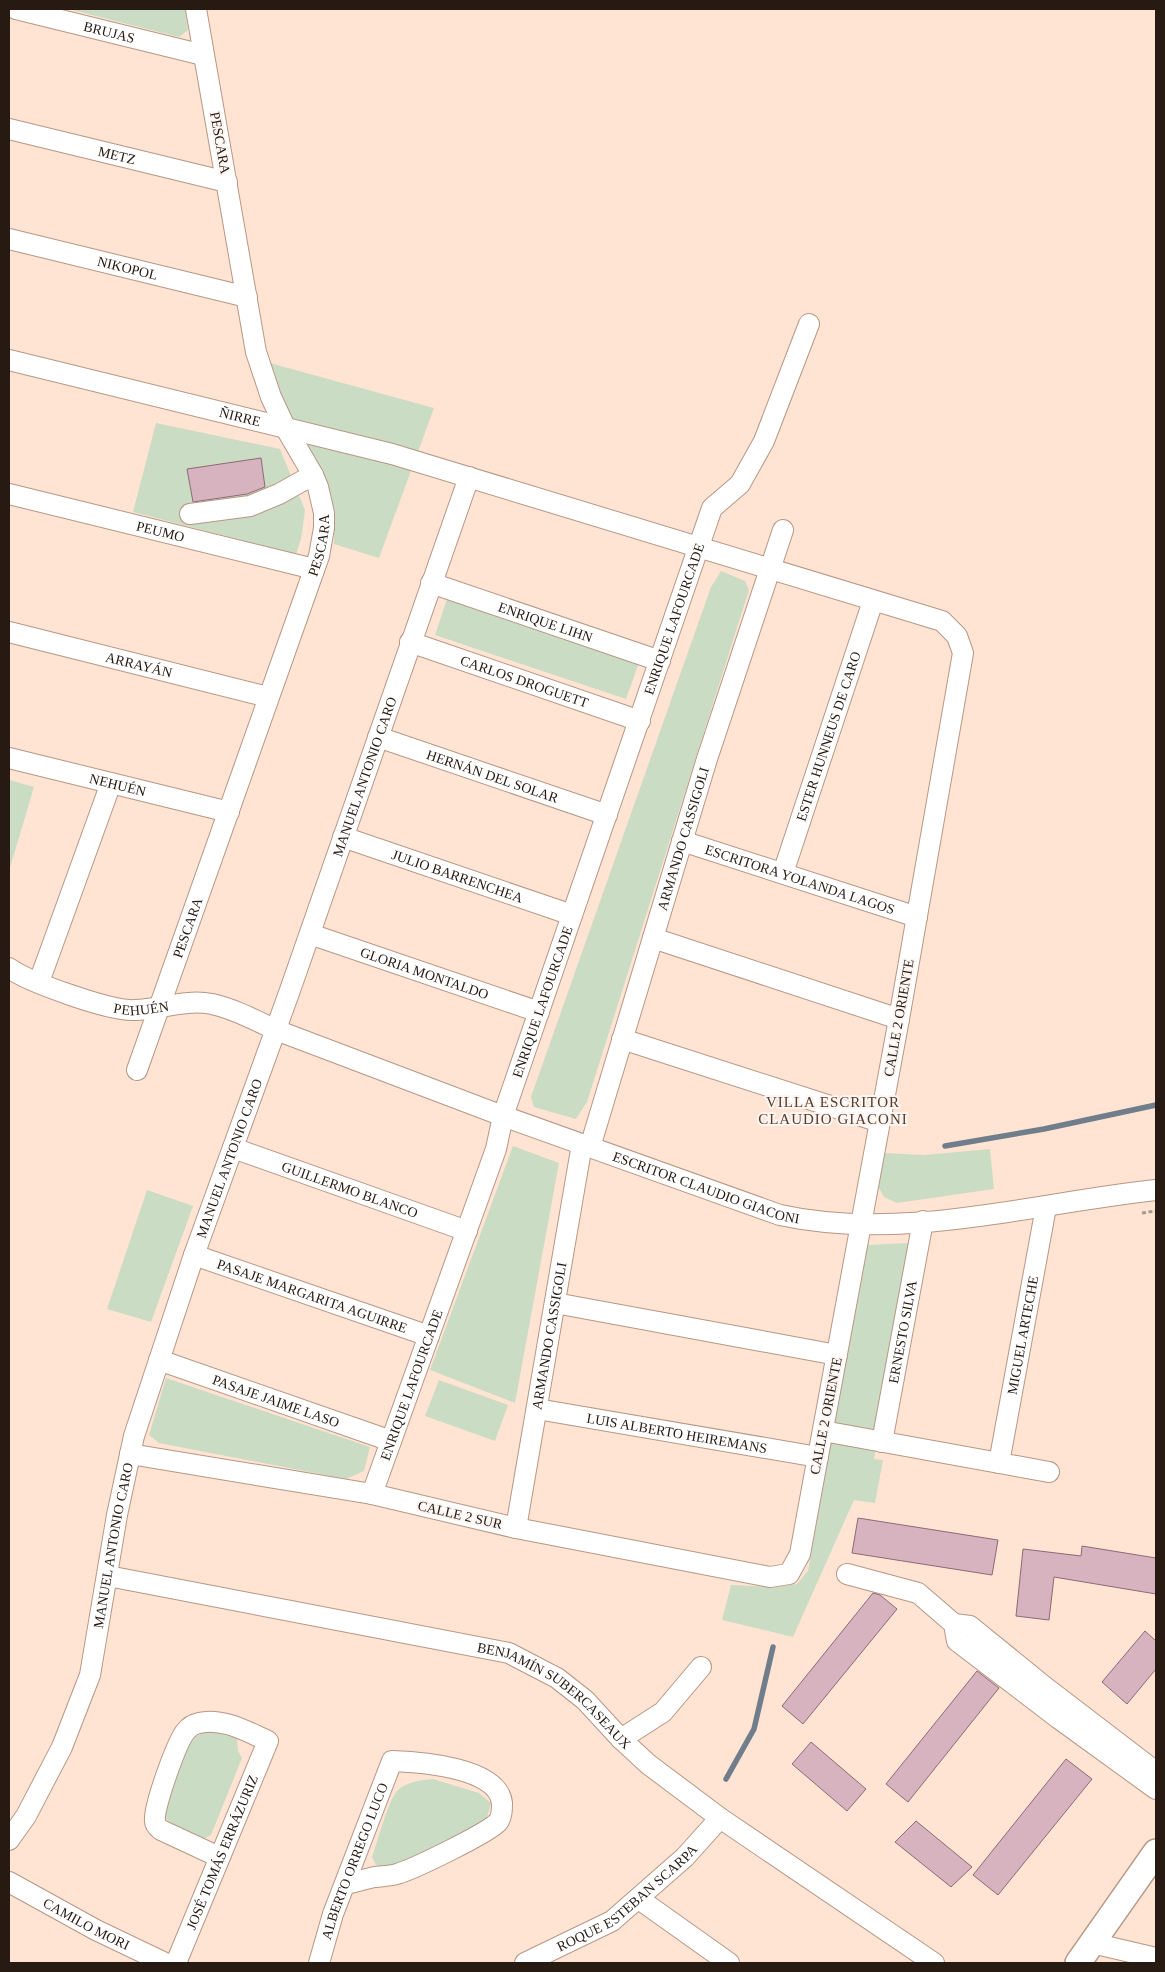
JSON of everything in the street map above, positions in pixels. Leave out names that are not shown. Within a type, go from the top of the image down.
[{"type":"main road","points":[[1078,1963],[1156,1852]]},
{"type":"street","name":"BRUJAS","points":[[16,9],[203,55]]},
{"type":"street","name":"PESCARA","points":[[137,1070],[314,569],[324,528],[322,500],[313,475],[284,427],[259,366],[196,9]]},
{"type":"street","name":"METZ","points":[[9,129],[226,182]]},
{"type":"street","name":"NIKOPOL","points":[[9,239],[248,298]]},
{"type":"street","name":"ENRIQUE LAFOURCADE","points":[[372,1494],[496,1149],[503,1116],[712,508],[740,484],[764,440],[809,324]]},
{"type":"street","name":"ÑIRRE","points":[[9,360],[392,454],[942,621],[957,636]]},
{"type":"street","points":[[190,514],[250,506],[279,494],[313,475]]},
{"type":"street","name":"MANUEL ANTONIO CARO","points":[[9,1840],[26,1816],[62,1746],[90,1675],[134,1436],[194,1255],[310,934],[468,477]]},
{"type":"street","name":"PEUMO","points":[[9,494],[314,569]]},
{"type":"street","name":"ARMANDO CASSIGOLI","points":[[516,1528],[555,1302],[586,1146],[622,1039],[709,753],[783,530]]},
{"type":"street","name":"ENRIQUE LIHN","points":[[431,583],[660,661]]},
{"type":"street","name":"ESTER HUNNEUS DE CARO","points":[[783,873],[873,600]]},
{"type":"street","name":"ARRAYÁN","points":[[9,632],[268,697]]},
{"type":"street","name":"CALLE 2 ORIENTE","points":[[789,1574],[800,1554],[899,1019],[963,653],[957,636]]},
{"type":"street","name":"CARLOS DROGUETT","points":[[410,642],[640,721]]},
{"type":"street","name":"HERNÁN DEL SOLAR","points":[[378,737],[607,815]]},
{"type":"street","name":"NEHUÉN","points":[[9,758],[229,812]]},
{"type":"street","points":[[39,982],[111,783]]},
{"type":"street","name":"JULIO BARRENCHEA","points":[[343,837],[572,915]]},
{"type":"street","name":"ESCRITORA YOLANDA LAGOS","points":[[682,841],[917,917]]},
{"type":"street","name":"GLORIA MONTALDO","points":[[310,934],[539,1012]]},
{"type":"street","points":[[653,938],[899,1019]]},
{"type":"street","name":"PEHUÉN","points":[[9,968],[39,982],[114,1009],[137,1010],[192,1002],[211,1004],[243,1014],[276,1030]]},
{"type":"street","name":"ESCRITOR CLAUDIO GIACONI","points":[[276,1030],[586,1146],[780,1215],[809,1221],[862,1224],[923,1221],[1046,1207],[1156,1190]]},
{"type":"street","points":[[622,1039],[880,1122]]},
{"type":"street","name":"GUILLERMO BLANCO","points":[[232,1148],[467,1230]]},
{"type":"street","name":"MIGUEL ARTECHE","points":[[999,1463],[1046,1207]]},
{"type":"street","name":"ERNESTO SILVA","points":[[882,1442],[923,1221]]},
{"type":"street","name":"PASAJE MARGARITA AGUIRRE","points":[[194,1255],[429,1336]]},
{"type":"street","points":[[555,1302],[837,1355]]},
{"type":"street","name":"PASAJE JAIME LASO","points":[[159,1360],[391,1441]]},
{"type":"street","name":"LUIS ALBERTO HEIREMANS","points":[[536,1409],[818,1457]]},
{"type":"street","points":[[823,1431],[1049,1472]]},
{"type":"street","name":"CALLE 2 SUR","points":[[130,1454],[372,1494],[516,1528],[770,1578],[789,1574]]},
{"type":"street","points":[[846,1574],[918,1594],[954,1624],[957,1641],[1027,1683],[1156,1772]]},
{"type":"street","name":"BENJAMÍN SUBERCASEAUX","points":[[108,1576],[509,1653],[557,1678],[585,1700],[621,1739],[648,1764],[720,1818],[922,1960]]},
{"type":"street","points":[[621,1739],[663,1712],[701,1667]]},
{"type":"street","points":[[1051,1701],[1156,1789]]},
{"type":"street","name":"JOSÉ TOMÁS ERRÁZURIZ","points":[[176,1963],[268,1741],[231,1725],[205,1722],[191,1726],[181,1739],[156,1806],[156,1826],[219,1857]]},
{"type":"street","name":"ALBERTO ORREGO LUCO","points":[[318,1963],[327,1931],[392,1761],[436,1764],[454,1768],[475,1776],[498,1791],[502,1805],[500,1818],[489,1829],[397,1874],[345,1884]]},
{"type":"street","name":"ROQUE ESTEBAN SCARPA","points":[[526,1963],[612,1921],[685,1857],[720,1818]]},
{"type":"street","name":"CAMILO MORI","points":[[9,1882],[96,1930],[166,1963]]},
{"type":"street","points":[[639,1899],[729,1963]]},
{"type":"street","points":[[1092,1943],[1156,1958]]},
{"type":"green space","points":[[68,9],[185,9],[188,30],[179,37]]},
{"type":"green space","points":[[266,362],[434,408],[379,558],[334,544],[334,508]]},
{"type":"green space","points":[[156,423],[280,449],[305,510],[301,539],[296,554],[133,512]]},
{"type":"green space","points":[[721,571],[745,581],[749,590],[587,1102],[576,1119],[534,1107],[531,1097],[711,587]]},
{"type":"green space","points":[[448,596],[639,663],[626,699],[435,635]]},
{"type":"green space","points":[[9,780],[34,787],[9,871]]},
{"type":"green space","points":[[513,1146],[559,1163],[515,1403],[430,1370]]},
{"type":"green space","points":[[990,1149],[994,1189],[897,1203],[884,1197],[878,1186],[884,1153],[924,1155]]},
{"type":"green space","points":[[147,1190],[193,1206],[151,1322],[107,1309]]},
{"type":"green space","points":[[910,1243],[874,1459],[883,1460],[875,1503],[854,1500],[793,1637],[722,1620],[731,1585],[774,1587],[797,1584],[808,1571],[866,1245]]},
{"type":"green space","points":[[166,1378],[370,1447],[364,1471],[346,1479],[159,1443],[149,1435]]},
{"type":"green space","points":[[439,1380],[508,1405],[495,1441],[425,1416]]},
{"type":"green space","points":[[207,1731],[237,1738],[238,1751],[242,1758],[211,1835],[204,1839],[166,1819],[162,1807],[187,1749],[195,1737]]},
{"type":"green space","points":[[433,1779],[479,1793],[491,1803],[486,1821],[388,1870],[376,1865],[372,1857],[393,1797],[400,1788],[419,1781]]},
{"type":"building","points":[[261,458],[265,487],[247,494],[193,502],[187,469]]},
{"type":"building","points":[[858,1518],[998,1540],[992,1575],[852,1553]]},
{"type":"building","points":[[1082,1546],[1156,1558],[1156,1594],[1054,1577],[1049,1620],[1016,1616],[1023,1549],[1081,1556]]},
{"type":"building","points":[[873,1593],[880,1595],[897,1609],[803,1724],[782,1706]]},
{"type":"building","points":[[1145,1631],[1156,1641],[1156,1669],[1127,1704],[1102,1682]]},
{"type":"building","points":[[977,1671],[999,1688],[908,1802],[886,1784]]},
{"type":"building","points":[[811,1742],[866,1789],[847,1811],[792,1764]]},
{"type":"building","points":[[1066,1759],[1092,1779],[998,1895],[973,1875]]},
{"type":"building","points":[[916,1821],[972,1867],[951,1887],[895,1842]]},
{"type":"waterway","points":[[945,1146],[1044,1129],[1156,1105]]},
{"type":"waterway","points":[[726,1779],[754,1729],[773,1647]]},
{"type":"district","name":"VILLA ESCRITOR CLAUDIO GIACONI","points":[[833,1110]]}]
